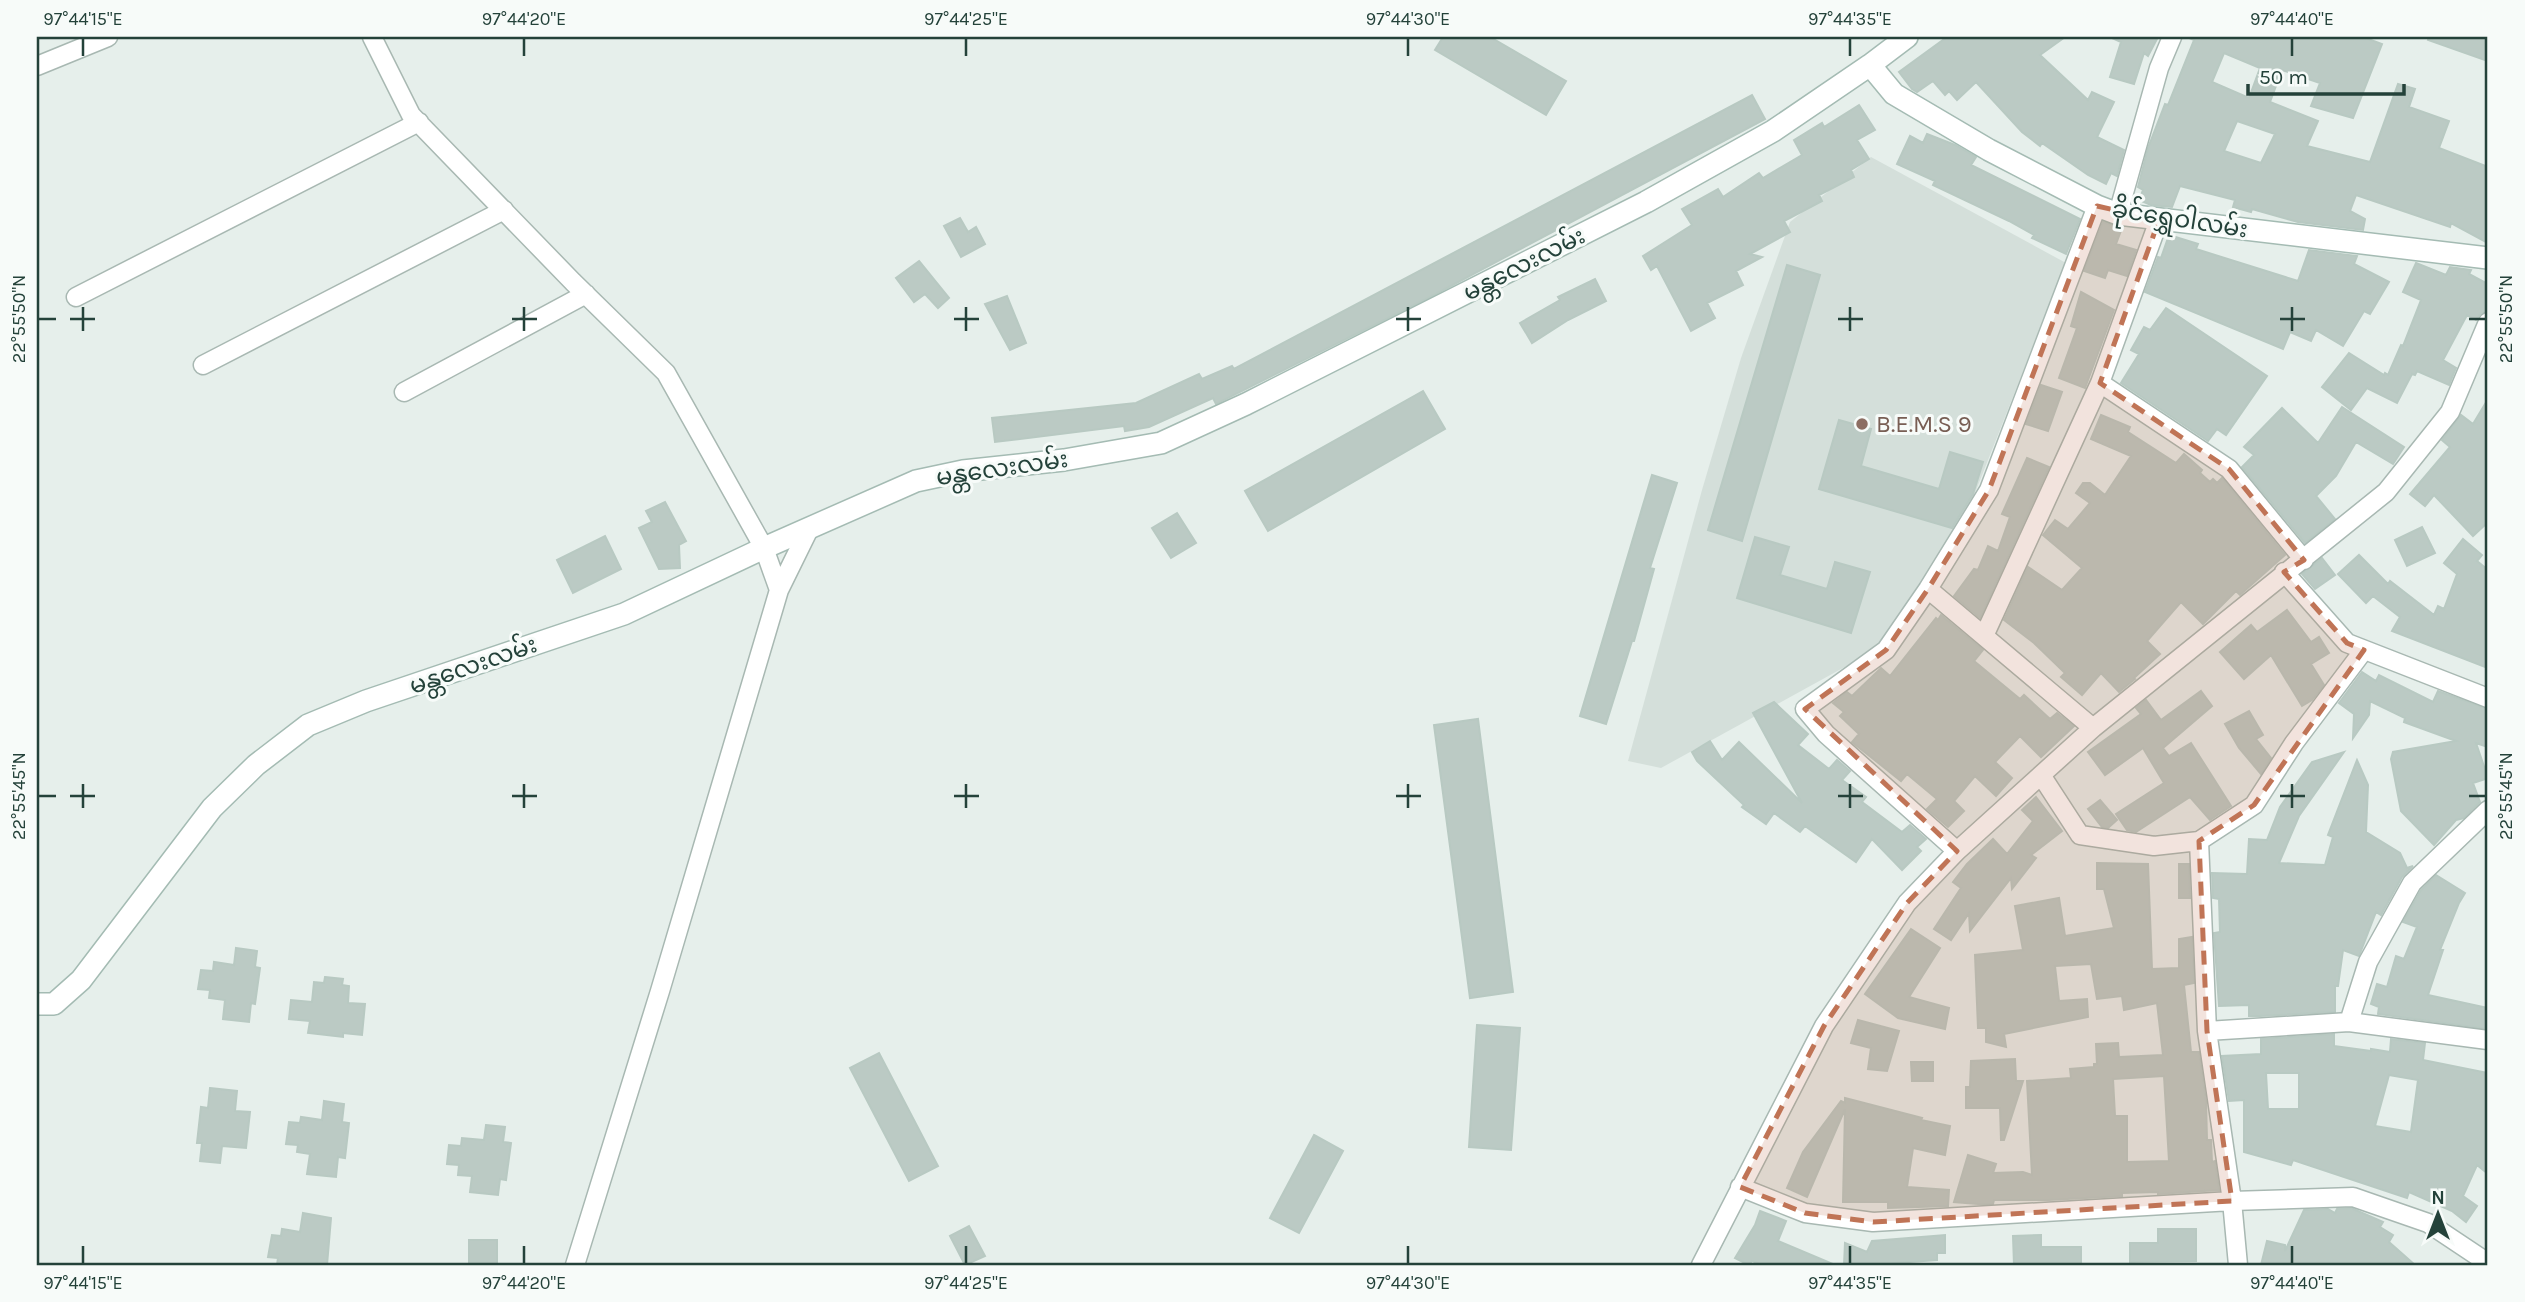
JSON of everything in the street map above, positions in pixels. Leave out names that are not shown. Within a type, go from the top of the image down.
[{"type":"main road","name":"မန္တလေးလမ်း","points":[[37,1004],[54,1004],[81,980],[212,808],[256,765],[308,725],[366,701],[624,614],[916,481],[963,471],[1063,460],[1161,443],[1246,404],[1646,202],[1773,131],[1907,37]]},
{"type":"main road","name":"ခိုင်ရွှေဝါလမ်း","points":[[1870,65],[1894,94],[1989,150],[2097,206],[2118,214],[2488,258]]},
{"type":"street","points":[[37,66],[108,37]]},
{"type":"street","points":[[372,37],[411,115],[666,373],[764,548],[779,590]]},
{"type":"street","points":[[2118,214],[2159,68],[2172,37]]},
{"type":"street","points":[[76,297],[419,122]]},
{"type":"street","points":[[1957,851],[1826,734],[1805,709],[1886,650],[1928,589],[1989,490],[2097,206]]},
{"type":"street","points":[[203,365],[504,210]]},
{"type":"street","points":[[1984,636],[2100,383],[2159,220]]},
{"type":"street","points":[[404,392],[586,295]]},
{"type":"street","points":[[1701,1265],[1824,1026],[1907,903],[1957,851],[2093,728],[2386,492],[2450,412],[2488,322]]},
{"type":"street","points":[[2100,383],[2229,469],[2304,560]]},
{"type":"street","points":[[575,1265],[779,590],[809,529]]},
{"type":"street","points":[[2284,572],[2347,643],[2488,698]]},
{"type":"street","points":[[1928,589],[2093,728]]},
{"type":"street","points":[[2041,775],[2080,835],[2154,846],[2199,841],[2254,805],[2294,744],[2364,650]]},
{"type":"street","points":[[2349,1022],[2368,962],[2412,883],[2488,810]]},
{"type":"street","points":[[2199,841],[2207,1031],[2232,1201],[2238,1265]]},
{"type":"street","points":[[2207,1031],[2349,1022],[2488,1040]]},
{"type":"street","points":[[1740,1187],[1805,1213],[1873,1222],[2232,1201],[2353,1197],[2428,1223],[2488,1263]]},
{"type":"highlighted area","points":[[2097,206],[2159,220],[2100,383],[2229,469],[2304,560],[2284,572],[2347,643],[2364,650],[2254,805],[2199,841],[2207,1031],[2232,1201],[1873,1222],[1805,1213],[1740,1187],[1824,1026],[1907,903],[1957,851],[1805,709],[1886,650],[1928,589],[1989,490]]},
{"type":"shaded area","name":"B.E.M.S 9","points":[[1871,157],[2066,263],[1971,503],[1881,647],[1661,768],[1628,761],[1741,358],[1790,222]]},
{"type":"building","points":[[1443,37],[1490,37],[1566,81],[1546,115],[1435,50]]},
{"type":"building","points":[[1947,37],[2065,37],[2040,55],[2088,100],[2092,92],[2114,102],[2097,137],[2124,150],[2117,176],[2111,173],[2106,184],[2088,175],[2042,143],[2040,146],[2022,132],[1976,82],[1957,100],[1949,91],[1945,95],[1933,81],[1917,92],[1912,89],[1899,72]]},
{"type":"building","points":[[2110,37],[2158,37],[2148,56],[2144,53],[2134,84],[2110,77],[2121,42]]},
{"type":"building","points":[[2187,37],[2363,37],[2382,44],[2353,118],[2311,106],[2320,83],[2282,70],[2270,102],[2318,121],[2307,146],[2370,162],[2398,84],[2415,89],[2409,107],[2449,121],[2439,148],[2488,167],[2488,243],[2451,223],[2450,227],[2356,195],[2350,211],[2365,219],[2363,230],[2298,222],[2252,209],[2251,212],[2233,207],[2235,200],[2180,186],[2172,207],[2151,205],[2139,200],[2143,190],[2138,187],[2148,148],[2194,40]],"holes":[[[2224,53],[2260,68],[2249,98],[2212,82]],[[2237,121],[2275,134],[2261,163],[2224,151]]]},
{"type":"building","points":[[2429,37],[2488,37],[2488,61],[2428,40]]},
{"type":"building","points":[[1752,95],[1765,119],[1432,296],[1216,404],[1213,398],[1149,427],[1125,431],[1124,426],[995,442],[992,418],[1136,403],[1199,374],[1202,379],[1232,366],[1234,369]]},
{"type":"building","points":[[1859,105],[1875,130],[1857,140],[1869,159],[1851,170],[1854,177],[1819,195],[1822,201],[1784,221],[1790,232],[1750,254],[1762,257],[1736,271],[1743,285],[1707,303],[1715,318],[1691,331],[1657,266],[1651,270],[1643,256],[1692,225],[1682,209],[1718,189],[1723,197],[1759,173],[1763,178],[1802,155],[1794,140],[1822,123],[1824,127]]},
{"type":"building","points":[[1927,134],[1976,157],[1971,165],[2080,219],[2066,254],[2032,238],[2034,235],[2009,221],[1933,185],[1935,181],[1897,164],[1910,136],[1923,143]]},
{"type":"building","points":[[960,218],[968,232],[976,227],[985,244],[961,257],[944,226]]},
{"type":"building","points":[[2103,222],[2122,228],[2116,244],[2136,250],[2127,276],[2108,270],[2105,278],[2084,271]]},
{"type":"building","points":[[2169,235],[2198,244],[2196,249],[2298,281],[2309,250],[2357,256],[2354,264],[2389,282],[2370,314],[2364,311],[2343,346],[2316,330],[2311,341],[2290,332],[2283,349],[2145,292]]},
{"type":"building","points":[[919,261],[949,298],[938,308],[925,294],[914,302],[896,278]]},
{"type":"building","points":[[2416,263],[2446,275],[2450,267],[2471,270],[2469,274],[2488,284],[2488,311],[2481,313],[2476,320],[2467,315],[2443,360],[2456,368],[2449,385],[2417,371],[2415,375],[2412,374],[2397,403],[2367,388],[2351,410],[2322,387],[2349,353],[2388,375],[2421,300],[2403,292]]},
{"type":"building","points":[[1787,265],[1820,275],[1742,541],[1708,530]]},
{"type":"building","points":[[1595,279],[1606,301],[1568,320],[1532,343],[1520,323],[1560,300],[1558,297]]},
{"type":"building","points":[[2081,292],[2114,310],[2085,388],[2059,378],[2077,328],[2071,326]]},
{"type":"building","points":[[1007,296],[1026,343],[1010,350],[985,304]]},
{"type":"building","points":[[2166,308],[2267,376],[2226,435],[2217,429],[2208,441],[2121,383],[2139,354],[2131,350],[2144,327],[2150,330]]},
{"type":"building","points":[[2041,385],[2062,392],[2048,431],[2026,424]]},
{"type":"building","points":[[1423,391],[1445,429],[1268,531],[1245,491]]},
{"type":"building","points":[[2488,399],[2488,522],[2473,536],[2434,495],[2425,506],[2410,494],[2450,447],[2442,440],[2461,415],[2473,424]]},
{"type":"building","points":[[2342,407],[2404,447],[2393,464],[2356,442],[2336,476],[2316,496],[2335,519],[2305,543],[2242,467],[2254,455],[2244,447],[2282,408],[2318,443]]},
{"type":"building","points":[[2101,415],[2130,427],[2128,432],[2176,463],[2184,454],[2202,470],[2200,473],[2210,482],[2213,479],[2217,483],[2222,478],[2285,555],[2240,595],[2236,591],[2203,624],[2181,602],[2147,641],[2160,654],[2135,679],[2119,692],[2101,673],[2082,695],[2061,677],[2065,673],[2034,643],[2004,620],[2028,567],[2062,590],[2082,568],[2043,535],[2055,520],[2068,529],[2090,503],[2076,493],[2083,483],[2090,483],[2105,495],[2131,456],[2091,439]]},
{"type":"building","points":[[1839,420],[1871,429],[1861,466],[1939,489],[1950,452],[1983,462],[1973,494],[1952,528],[1819,489]]},
{"type":"building","points":[[2027,458],[2049,467],[1980,618],[1954,596],[1974,569],[1978,570],[1988,546],[1998,551],[2010,517],[2002,514]]},
{"type":"building","points":[[1652,475],[1677,483],[1650,568],[1654,569],[1634,641],[1606,724],[1580,716]]},
{"type":"building","points":[[665,502],[686,541],[679,545],[680,568],[659,569],[639,528],[652,522],[646,511]]},
{"type":"building","points":[[1177,513],[1196,543],[1171,558],[1152,528]]},
{"type":"building","points":[[2422,527],[2435,553],[2407,566],[2395,540]]},
{"type":"building","points":[[605,536],[621,569],[573,593],[557,560]]},
{"type":"building","points":[[1755,537],[1789,547],[1780,575],[1827,589],[1835,562],[1870,572],[1851,633],[1737,598]]},
{"type":"building","points":[[2463,539],[2482,555],[2477,561],[2488,570],[2488,668],[2392,631],[2400,617],[2373,596],[2366,603],[2338,574],[2359,555],[2388,584],[2390,581],[2434,615],[2438,606],[2444,609],[2457,574],[2444,563]]},
{"type":"building","points":[[2322,558],[2335,575],[2315,589],[2302,574]]},
{"type":"building","points":[[2287,610],[2311,642],[2319,637],[2329,653],[2311,664],[2324,685],[2312,700],[2302,706],[2271,655],[2244,679],[2220,652],[2251,625],[2257,632]]},
{"type":"building","points":[[1941,615],[1983,650],[1974,661],[2020,699],[2024,695],[2050,719],[2057,713],[2074,726],[2041,757],[2020,736],[1995,762],[2012,778],[1996,796],[1975,776],[1954,801],[1964,811],[1948,827],[1927,809],[1937,799],[1907,774],[1901,781],[1852,742],[1859,734],[1840,716],[1844,712],[1833,703],[1847,692],[1852,696],[1881,668],[1890,676]]},
{"type":"building","points":[[2362,672],[2376,681],[2379,675],[2433,702],[2438,691],[2488,709],[2488,747],[2476,743],[2488,778],[2473,783],[2480,802],[2464,818],[2456,820],[2434,845],[2401,811],[2391,759],[2393,752],[2456,741],[2404,722],[2405,718],[2370,701],[2369,715],[2353,738],[2354,714],[2339,703]]},
{"type":"building","points":[[2201,691],[2212,706],[2163,748],[2169,756],[2191,743],[2231,806],[2210,820],[2190,797],[2136,832],[2127,830],[2116,814],[2164,783],[2143,748],[2105,775],[2088,752],[2141,714],[2136,708],[2146,700],[2161,720]]},
{"type":"building","points":[[1774,702],[1808,734],[1798,745],[1829,769],[1837,760],[1850,771],[1842,780],[1866,797],[1862,802],[1902,832],[1910,825],[1926,839],[1917,847],[1921,851],[1902,870],[1872,839],[1856,862],[1805,826],[1800,832],[1774,813],[1766,824],[1742,807],[1744,805],[1697,761],[1692,752],[1710,741],[1722,760],[1739,742],[1802,803],[1753,713]]},
{"type":"building","points":[[2249,711],[2263,735],[2256,739],[2271,758],[2261,774],[2239,748],[2225,724]]},
{"type":"building","points":[[1478,719],[1513,992],[1470,998],[1434,725]]},
{"type":"building","points":[[2344,752],[2299,816],[2279,863],[2325,865],[2333,837],[2328,835],[2357,760],[2368,785],[2366,832],[2400,853],[2407,868],[2413,866],[2402,877],[2381,915],[2376,912],[2359,956],[2343,950],[2338,986],[2335,986],[2335,1012],[2249,1016],[2249,1005],[2219,1006],[2214,933],[2220,932],[2219,899],[2213,898],[2212,873],[2247,874],[2249,839],[2267,840],[2280,807],[2312,762]]},
{"type":"building","points":[[2036,797],[2062,831],[2031,855],[2036,858],[2012,889],[2011,878],[1970,931],[1969,913],[1951,940],[1934,929],[1961,888],[1953,882],[1993,839],[2007,854],[2033,821],[2022,810]]},
{"type":"building","points":[[2100,800],[2117,820],[2108,828],[2102,827],[2088,809]]},
{"type":"building","points":[[2097,863],[2148,864],[2152,969],[2179,968],[2179,939],[2192,937],[2194,983],[2184,985],[2191,1052],[2199,1052],[2206,1101],[2207,1140],[2211,1140],[2212,1162],[2215,1161],[2219,1190],[2158,1194],[2122,1193],[2122,1196],[2049,1200],[1994,1200],[1993,1204],[1954,1202],[1968,1155],[1996,1164],[1993,1173],[2023,1172],[2032,1175],[2027,1081],[2071,1078],[2070,1069],[2094,1067],[2094,1064],[2097,1064],[2096,1044],[2118,1043],[2119,1057],[2163,1055],[2157,1003],[2124,1010],[2122,996],[2097,999],[2091,964],[2055,966],[2059,1001],[2087,999],[2088,1017],[2004,1034],[2006,1047],[1986,1042],[1986,1028],[1978,1028],[1975,955],[2023,950],[2015,906],[2059,898],[2065,936],[2114,928],[2104,889],[2097,889]],"holes":[[[2164,1076],[2169,1161],[2127,1162],[2127,1116],[2115,1116],[2113,1079]]]},
{"type":"building","points":[[2179,864],[2189,864],[2190,898],[2179,898]]},
{"type":"building","points":[[2436,875],[2465,893],[2440,950],[2443,950],[2428,995],[2488,1008],[2488,1029],[2378,1014],[2379,1007],[2371,1004],[2377,984],[2387,987],[2396,956],[2404,959],[2417,927],[2403,922],[2421,890]]},
{"type":"building","points":[[1911,929],[1940,948],[1909,997],[1949,1008],[1945,1029],[1898,1018],[1865,994]]},
{"type":"building","points":[[236,948],[257,951],[255,967],[260,968],[255,1004],[251,1003],[249,1022],[223,1019],[225,1000],[209,998],[210,990],[198,989],[201,970],[213,971],[214,962],[234,965]]},
{"type":"building","points":[[325,977],[343,979],[342,985],[349,986],[348,1003],[365,1004],[362,1035],[343,1033],[343,1037],[308,1033],[310,1021],[289,1019],[291,1000],[312,1002],[314,982],[324,983]]},
{"type":"building","points":[[1858,1020],[1899,1031],[1887,1071],[1868,1069],[1871,1048],[1851,1043]]},
{"type":"building","points":[[1477,1025],[1520,1028],[1511,1150],[1469,1147]]},
{"type":"building","points":[[2334,1034],[2334,1046],[2390,1052],[2391,1039],[2425,1043],[2423,1060],[2488,1073],[2488,1174],[2477,1165],[2463,1196],[2477,1206],[2466,1222],[2452,1211],[2409,1192],[2407,1198],[2293,1160],[2291,1165],[2244,1152],[2244,1100],[2229,1101],[2222,1056],[2261,1054],[2261,1039]],"holes":[[[2266,1073],[2299,1073],[2299,1109],[2268,1109]],[[2389,1075],[2418,1080],[2411,1132],[2375,1126]]]},
{"type":"building","points":[[879,1053],[938,1166],[909,1181],[850,1068]]},
{"type":"building","points":[[2015,1059],[2016,1081],[2023,1081],[2004,1140],[2001,1140],[2000,1108],[1966,1108],[1966,1087],[1970,1087],[1971,1061]]},
{"type":"building","points":[[1911,1062],[1933,1062],[1933,1081],[1912,1081]]},
{"type":"building","points":[[210,1088],[237,1091],[235,1111],[250,1112],[246,1148],[222,1146],[220,1163],[200,1161],[202,1143],[197,1143],[201,1107],[208,1108]]},
{"type":"building","points":[[1845,1098],[1950,1126],[1945,1155],[1913,1148],[1907,1187],[1949,1190],[1948,1206],[1888,1208],[1888,1202],[1843,1202],[1845,1109],[1807,1197],[1787,1188],[1803,1152],[1841,1101],[1845,1103]]},
{"type":"building","points":[[324,1101],[344,1104],[342,1122],[349,1123],[345,1158],[338,1157],[336,1177],[307,1174],[310,1154],[297,1152],[298,1145],[286,1144],[289,1122],[300,1123],[301,1117],[322,1120]]},
{"type":"building","points":[[486,1125],[505,1127],[503,1142],[511,1143],[506,1180],[500,1179],[498,1195],[470,1192],[472,1176],[458,1175],[459,1165],[447,1164],[449,1145],[461,1146],[462,1138],[484,1140]]},
{"type":"building","points":[[1314,1135],[1343,1151],[1299,1233],[1270,1218]]},
{"type":"building","points":[[2351,1208],[2383,1222],[2380,1227],[2393,1235],[2389,1242],[2415,1265],[2261,1265],[2267,1241],[2285,1245],[2285,1251],[2304,1210],[2328,1209],[2335,1213],[2337,1209]]},
{"type":"building","points":[[1760,1211],[1786,1221],[1778,1241],[1835,1265],[1762,1265],[1752,1261],[1749,1265],[1735,1258],[1755,1225]]},
{"type":"building","points":[[303,1213],[331,1218],[327,1265],[277,1265],[278,1258],[268,1257],[272,1235],[281,1236],[282,1229],[300,1232]]},
{"type":"building","points":[[969,1226],[985,1256],[965,1265],[950,1236]]},
{"type":"building","points":[[2158,1229],[2196,1229],[2196,1261],[2130,1262],[2130,1243],[2158,1243]]},
{"type":"building","points":[[1945,1235],[1945,1253],[1937,1253],[1937,1260],[1895,1263],[1898,1265],[1844,1265],[1845,1243],[1867,1252],[1872,1241]]},
{"type":"building","points":[[2041,1235],[2041,1247],[2081,1247],[2081,1265],[2014,1265],[2013,1236]]},
{"type":"building","points":[[469,1240],[497,1240],[497,1265],[469,1265]]},
{"type":"place","name":"B.E.M.S 9","points":[[1862,424]]}]
